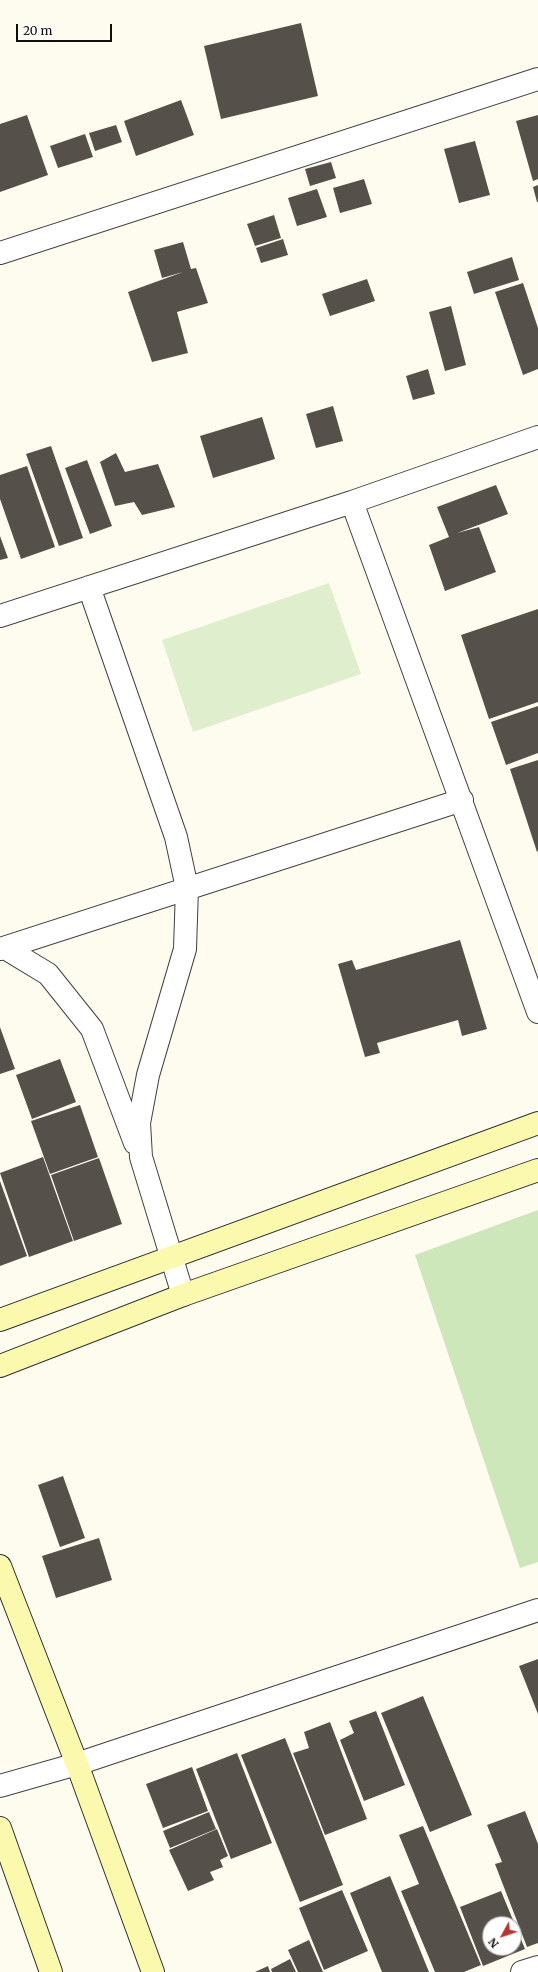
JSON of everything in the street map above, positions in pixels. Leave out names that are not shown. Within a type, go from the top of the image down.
[{"type":"street","points":[[0,252],[538,79]]},
{"type":"street","points":[[0,616],[352,502],[538,437]]},
{"type":"street","points":[[352,502],[462,800],[538,1012]]},
{"type":"street","points":[[89,587],[176,837],[187,888],[186,949],[148,1075],[139,1123],[141,1157]]},
{"type":"street","points":[[3,948],[462,800]]},
{"type":"street","points":[[3,948],[48,974],[92,1029],[141,1157],[170,1259],[183,1295]]},
{"type":"street","points":[[0,1320],[538,1123]]},
{"type":"street","points":[[0,1366],[183,1295],[538,1170]]},
{"type":"street","points":[[0,1566],[77,1764],[153,1972]]},
{"type":"street","points":[[0,1786],[77,1764],[538,1610]]},
{"type":"street","points":[[0,1828],[51,1972]]},
{"type":"street","points":[[522,1972],[538,1966]]},
{"type":"green space","points":[[329,583],[361,674],[193,732],[162,640]]},
{"type":"green space","points":[[538,1210],[538,1562],[520,1568],[415,1255]]},
{"type":"building","points":[[301,23],[318,96],[221,119],[204,46]]},
{"type":"building","points":[[181,100],[194,135],[136,156],[124,121]]},
{"type":"building","points":[[27,115],[48,175],[0,192],[0,124]]},
{"type":"building","points":[[538,115],[538,179],[533,181],[516,121]]},
{"type":"building","points":[[116,125],[122,142],[95,151],[89,133]]},
{"type":"building","points":[[85,134],[93,157],[58,168],[50,146]]},
{"type":"building","points":[[475,141],[490,195],[459,203],[444,149]]},
{"type":"building","points":[[331,162],[336,178],[310,186],[305,169]]},
{"type":"building","points":[[364,179],[372,204],[340,213],[333,188]]},
{"type":"building","points":[[538,185],[538,202],[537,202],[533,187]]},
{"type":"building","points":[[317,189],[327,217],[297,226],[288,198]]},
{"type":"building","points":[[274,215],[281,238],[255,246],[247,224]]},
{"type":"building","points":[[283,239],[288,255],[261,263],[256,248]]},
{"type":"building","points":[[183,242],[191,269],[196,268],[208,303],[177,312],[188,353],[152,362],[128,292],[183,272],[162,278],[154,250]]},
{"type":"building","points":[[512,257],[519,280],[474,294],[467,272]]},
{"type":"building","points":[[367,279],[375,301],[330,316],[322,294]]},
{"type":"building","points":[[523,283],[538,328],[538,369],[523,375],[495,292]]},
{"type":"building","points":[[451,306],[466,365],[445,371],[429,312]]},
{"type":"building","points":[[428,369],[435,394],[413,400],[406,376]]},
{"type":"building","points":[[333,406],[343,441],[316,448],[306,414]]},
{"type":"building","points":[[262,417],[275,459],[213,478],[200,436]]},
{"type":"building","points":[[51,446],[83,538],[59,546],[26,454]]},
{"type":"building","points":[[116,453],[125,472],[158,464],[175,507],[142,515],[134,502],[115,506],[100,462]]},
{"type":"building","points":[[87,460],[112,526],[90,534],[65,468]]},
{"type":"building","points":[[27,466],[55,547],[21,559],[0,499],[0,475]]},
{"type":"building","points":[[496,485],[508,514],[457,533],[479,527],[496,572],[445,591],[429,545],[449,537],[437,507]]},
{"type":"building","points":[[0,536],[8,558],[0,560]]},
{"type":"building","points":[[538,609],[538,702],[489,719],[461,635]]},
{"type":"building","points":[[538,706],[538,753],[506,765],[491,722]]},
{"type":"building","points":[[538,760],[538,851],[537,852],[510,769]]},
{"type":"building","points":[[460,940],[487,1029],[462,1036],[458,1020],[377,1043],[380,1053],[365,1057],[338,964],[352,960],[356,970]]},
{"type":"building","points":[[0,1027],[15,1069],[0,1074]]},
{"type":"building","points":[[60,1059],[76,1102],[32,1119],[16,1075]]},
{"type":"building","points":[[80,1105],[98,1157],[50,1174],[31,1121]]},
{"type":"building","points":[[43,1157],[73,1241],[29,1257],[0,1173]]},
{"type":"building","points":[[99,1158],[122,1224],[74,1241],[51,1175]]},
{"type":"building","points":[[0,1181],[27,1256],[0,1266]]},
{"type":"building","points":[[63,1476],[85,1538],[60,1547],[38,1485]]},
{"type":"building","points":[[99,1538],[112,1580],[56,1598],[42,1556]]},
{"type":"building","points":[[538,1659],[538,1714],[519,1666]]},
{"type":"building","points":[[423,1696],[472,1815],[430,1832],[381,1713]]},
{"type":"building","points":[[376,1711],[405,1785],[364,1801],[340,1740],[354,1733],[349,1721]]},
{"type":"building","points":[[330,1722],[367,1819],[325,1835],[293,1753],[309,1748],[304,1732]]},
{"type":"building","points":[[285,1738],[343,1885],[300,1902],[241,1755]]},
{"type":"building","points":[[237,1753],[272,1843],[231,1859],[196,1769]]},
{"type":"building","points":[[192,1767],[208,1811],[163,1828],[146,1784]]},
{"type":"building","points":[[525,1811],[538,1844],[538,1943],[527,1947],[522,1934],[522,1916],[515,1916],[495,1864],[502,1862],[487,1825]]},
{"type":"building","points":[[209,1812],[216,1829],[170,1848],[163,1831]]},
{"type":"building","points":[[423,1826],[481,1965],[464,1972],[435,1972],[401,1891],[419,1884],[399,1835]]},
{"type":"building","points":[[217,1829],[228,1856],[220,1860],[223,1867],[210,1872],[214,1880],[188,1891],[169,1850]]},
{"type":"building","points":[[390,1876],[429,1972],[382,1972],[350,1893]]},
{"type":"building","points":[[342,1890],[368,1951],[324,1970],[299,1908]]},
{"type":"building","points":[[501,1891],[511,1916],[482,1916],[482,1956],[508,1956],[483,1966],[460,1907]]},
{"type":"building","points":[[309,1940],[323,1972],[298,1972],[288,1950]]},
{"type":"building","points":[[522,1942],[525,1949],[522,1950]]},
{"type":"building","points":[[290,1959],[296,1972],[272,1972],[271,1969]]},
{"type":"building","points":[[268,1966],[270,1972],[255,1972]]}]
